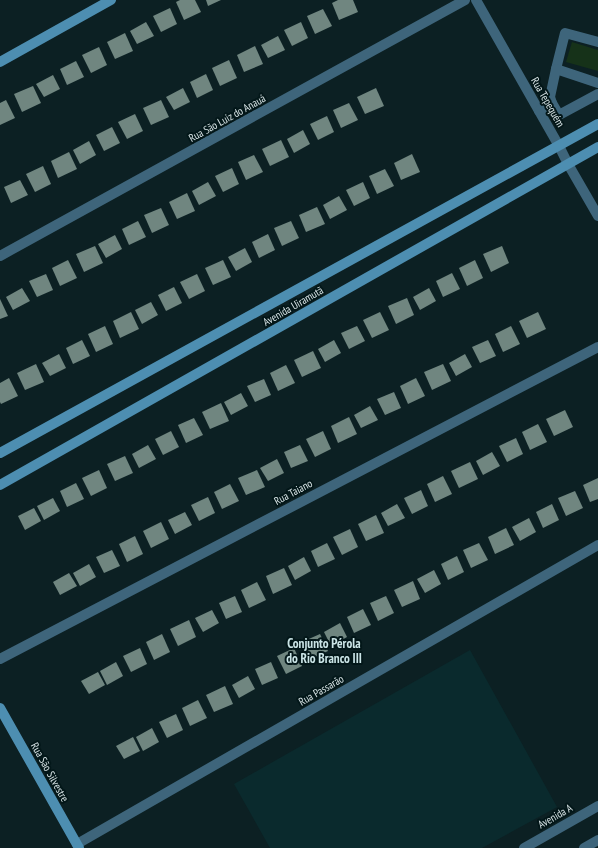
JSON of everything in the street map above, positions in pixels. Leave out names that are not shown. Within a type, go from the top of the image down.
[{"type":"street","points":[[0,62],[111,0]]},
{"type":"street","name":"Rua São Luiz do Anauá","points":[[0,256],[465,0]]},
{"type":"street","name":"Rua Tepequém","points":[[476,0],[598,216]]},
{"type":"street","points":[[598,42],[565,33],[550,97],[559,115],[598,94]]},
{"type":"street","points":[[556,69],[598,83]]},
{"type":"street","points":[[539,111],[552,103]]},
{"type":"street","name":"Avenida Uiramutã","points":[[0,453],[598,124]]},
{"type":"street","name":"Avenida Uiramutã","points":[[0,485],[598,147]]},
{"type":"street","name":"Rua Taiano","points":[[0,659],[598,346]]},
{"type":"street","name":"Rua Passarão","points":[[78,846],[598,545]]},
{"type":"street","name":"Rua São Silvestre","points":[[0,708],[78,846]]},
{"type":"street","name":"Avenida A","points":[[524,848],[598,806]]},
{"type":"street","points":[[584,848],[598,840]]},
{"type":"shaded area","points":[[470,650],[557,807],[482,848],[270,848],[234,784]]},
{"type":"green space","points":[[572,42],[598,50],[598,71],[566,62]]},
{"type":"building","points":[[180,0],[195,0],[201,12],[184,20],[176,2]]},
{"type":"building","points":[[206,0],[221,0],[208,6]]},
{"type":"building","points":[[338,0],[353,0],[358,12],[339,20],[332,3]]},
{"type":"building","points":[[170,8],[177,24],[161,32],[153,16]]},
{"type":"building","points":[[323,9],[332,26],[315,34],[307,16]]},
{"type":"building","points":[[146,22],[154,36],[137,44],[130,31]]},
{"type":"building","points":[[301,22],[308,38],[292,46],[284,30]]},
{"type":"building","points":[[125,33],[133,51],[115,59],[107,42]]},
{"type":"building","points":[[278,36],[285,50],[268,58],[261,45]]},
{"type":"building","points":[[255,46],[263,64],[244,72],[237,55]]},
{"type":"building","points":[[99,47],[107,65],[91,73],[82,55]]},
{"type":"building","points":[[229,60],[237,78],[220,86],[212,68]]},
{"type":"building","points":[[76,61],[84,77],[67,85],[60,69]]},
{"type":"building","points":[[206,74],[213,90],[197,98],[190,82]]},
{"type":"building","points":[[53,75],[60,89],[44,97],[36,84]]},
{"type":"building","points":[[33,86],[41,103],[22,112],[14,94]]},
{"type":"building","points":[[183,88],[190,102],[174,110],[166,97]]},
{"type":"building","points":[[376,88],[384,106],[365,114],[357,97]]},
{"type":"building","points":[[6,100],[15,118],[0,125],[0,103]]},
{"type":"building","points":[[161,100],[169,117],[151,125],[143,108]]},
{"type":"building","points":[[349,103],[358,120],[341,128],[333,110]]},
{"type":"building","points":[[135,114],[143,131],[127,139],[118,122]]},
{"type":"building","points":[[327,116],[334,132],[318,140],[310,124]]},
{"type":"building","points":[[112,127],[120,143],[104,151],[96,135]]},
{"type":"building","points":[[303,130],[310,144],[294,153],[287,139]]},
{"type":"building","points":[[281,140],[289,157],[270,166],[262,149]]},
{"type":"building","points":[[89,141],[96,155],[80,164],[73,150]]},
{"type":"building","points":[[69,152],[77,169],[58,178],[51,161]]},
{"type":"building","points":[[412,154],[420,172],[401,180],[394,163]]},
{"type":"building","points":[[254,155],[263,172],[246,180],[238,162]]},
{"type":"building","points":[[43,166],[51,184],[35,192],[26,174]]},
{"type":"building","points":[[232,168],[239,184],[223,192],[215,176]]},
{"type":"building","points":[[385,169],[394,186],[377,194],[369,176]]},
{"type":"building","points":[[20,180],[28,195],[11,203],[4,187]]},
{"type":"building","points":[[208,182],[216,196],[199,205],[192,191]]},
{"type":"building","points":[[363,182],[370,198],[354,206],[346,190]]},
{"type":"building","points":[[187,193],[195,211],[177,219],[169,202]]},
{"type":"building","points":[[339,196],[347,210],[330,219],[323,205]]},
{"type":"building","points":[[317,207],[325,224],[306,232],[299,215]]},
{"type":"building","points":[[161,208],[169,225],[152,233],[144,215]]},
{"type":"building","points":[[138,221],[146,237],[129,245],[122,229]]},
{"type":"building","points":[[291,221],[299,238],[282,246],[274,228]]},
{"type":"building","points":[[268,234],[275,250],[259,258],[252,242]]},
{"type":"building","points":[[115,235],[122,249],[106,258],[98,244]]},
{"type":"building","points":[[95,246],[103,263],[84,272],[76,254]]},
{"type":"building","points":[[502,246],[509,263],[491,272],[483,254]]},
{"type":"building","points":[[245,248],[252,262],[236,271],[228,257]]},
{"type":"building","points":[[68,260],[77,278],[60,286],[52,268]]},
{"type":"building","points":[[223,260],[231,277],[213,285],[205,268]]},
{"type":"building","points":[[475,260],[483,278],[467,286],[459,268]]},
{"type":"building","points":[[452,273],[460,289],[443,297],[436,281]]},
{"type":"building","points":[[46,274],[53,290],[37,297],[29,281]]},
{"type":"building","points":[[197,274],[205,291],[189,299],[180,282]]},
{"type":"building","points":[[174,287],[182,303],[166,311],[158,295]]},
{"type":"building","points":[[22,288],[30,301],[13,310],[6,297]]},
{"type":"building","points":[[429,288],[436,301],[420,310],[413,297]]},
{"type":"building","points":[[407,298],[414,315],[396,324],[388,306]]},
{"type":"building","points":[[0,299],[8,316],[0,319]]},
{"type":"building","points":[[151,302],[158,315],[142,324],[135,310]]},
{"type":"building","points":[[131,312],[139,329],[120,338],[113,321]]},
{"type":"building","points":[[380,312],[389,330],[372,338],[363,320]]},
{"type":"building","points":[[538,312],[546,329],[527,338],[519,321]]},
{"type":"building","points":[[105,326],[113,344],[96,352],[88,334]]},
{"type":"building","points":[[357,326],[365,341],[349,349],[341,333]]},
{"type":"building","points":[[511,326],[520,344],[503,352],[495,334]]},
{"type":"building","points":[[82,340],[90,356],[73,364],[66,348]]},
{"type":"building","points":[[334,340],[341,353],[325,362],[318,349]]},
{"type":"building","points":[[488,340],[496,356],[480,363],[472,347]]},
{"type":"building","points":[[313,351],[321,368],[302,377],[294,360]]},
{"type":"building","points":[[59,354],[66,368],[50,376],[42,363]]},
{"type":"building","points":[[465,354],[472,367],[456,376],[449,363]]},
{"type":"building","points":[[36,364],[44,382],[25,390],[17,373]]},
{"type":"building","points":[[443,364],[451,381],[432,390],[424,372]]},
{"type":"building","points":[[286,365],[295,383],[278,391],[270,373]]},
{"type":"building","points":[[9,378],[18,396],[1,404],[0,383]]},
{"type":"building","points":[[416,378],[425,396],[408,404],[400,386]]},
{"type":"building","points":[[264,379],[271,395],[255,402],[247,386]]},
{"type":"building","points":[[394,392],[401,408],[385,415],[377,399]]},
{"type":"building","points":[[241,393],[248,406],[231,415],[224,402]]},
{"type":"building","points":[[221,403],[229,421],[210,429],[202,412]]},
{"type":"building","points":[[370,406],[378,420],[361,428],[354,415]]},
{"type":"building","points":[[565,410],[573,427],[554,436],[546,419]]},
{"type":"building","points":[[349,417],[357,434],[338,443],[331,426]]},
{"type":"building","points":[[194,418],[203,435],[186,443],[178,425]]},
{"type":"building","points":[[538,424],[547,442],[530,450],[522,432]]},
{"type":"building","points":[[171,431],[179,447],[163,455],[155,439]]},
{"type":"building","points":[[323,431],[331,449],[315,457],[306,439]]},
{"type":"building","points":[[516,438],[523,454],[507,462],[499,446]]},
{"type":"building","points":[[148,445],[156,459],[139,468],[132,454]]},
{"type":"building","points":[[300,445],[308,461],[291,468],[284,452]]},
{"type":"building","points":[[492,452],[500,466],[483,475],[476,461]]},
{"type":"building","points":[[125,456],[133,473],[115,481],[107,464]]},
{"type":"building","points":[[277,459],[284,473],[268,481],[260,468]]},
{"type":"building","points":[[470,462],[478,479],[459,488],[451,471]]},
{"type":"building","points":[[99,470],[107,488],[91,496],[82,478]]},
{"type":"building","points":[[257,470],[265,487],[246,495],[238,478]]},
{"type":"building","points":[[443,476],[452,494],[435,502],[427,484]]},
{"type":"building","points":[[598,478],[598,499],[590,502],[583,485]]},
{"type":"building","points":[[76,483],[84,499],[67,507],[60,491]]},
{"type":"building","points":[[230,484],[239,501],[222,509],[214,492]]},
{"type":"building","points":[[421,490],[428,506],[412,514],[404,498]]},
{"type":"building","points":[[575,491],[583,508],[566,516],[558,498]]},
{"type":"building","points":[[208,497],[215,513],[199,521],[191,505]]},
{"type":"building","points":[[53,498],[60,511],[44,520],[37,506]]},
{"type":"building","points":[[397,504],[405,518],[388,526],[381,513]]},
{"type":"building","points":[[552,504],[559,520],[543,528],[536,512]]},
{"type":"building","points":[[34,508],[41,521],[25,530],[18,516]]},
{"type":"building","points":[[185,512],[192,525],[175,534],[168,520]]},
{"type":"building","points":[[376,515],[384,533],[366,541],[358,524]]},
{"type":"building","points":[[529,518],[536,532],[520,541],[512,527]]},
{"type":"building","points":[[161,522],[169,539],[151,548],[143,531]]},
{"type":"building","points":[[506,528],[514,545],[495,554],[488,537]]},
{"type":"building","points":[[350,529],[358,547],[342,555],[333,537]]},
{"type":"building","points":[[135,536],[143,554],[127,562],[119,544]]},
{"type":"building","points":[[327,543],[335,559],[318,567],[311,551]]},
{"type":"building","points":[[479,543],[488,560],[471,568],[463,550]]},
{"type":"building","points":[[112,550],[120,566],[104,573],[96,557]]},
{"type":"building","points":[[457,556],[464,572],[448,580],[441,564]]},
{"type":"building","points":[[304,557],[311,571],[295,580],[288,566]]},
{"type":"building","points":[[89,564],[96,577],[80,586],[73,573]]},
{"type":"building","points":[[284,568],[292,585],[273,594],[266,576]]},
{"type":"building","points":[[434,570],[441,584],[425,593],[417,579]]},
{"type":"building","points":[[69,573],[77,586],[60,595],[53,582]]},
{"type":"building","points":[[413,581],[420,599],[402,607],[394,590]]},
{"type":"building","points":[[257,582],[266,600],[249,608],[241,590]]},
{"type":"building","points":[[235,596],[242,612],[226,619],[219,603]]},
{"type":"building","points":[[386,596],[394,613],[378,621],[370,603]]},
{"type":"building","points":[[363,609],[371,625],[354,633],[347,617]]},
{"type":"building","points":[[212,610],[219,623],[203,632],[195,618]]},
{"type":"building","points":[[189,620],[196,637],[178,646],[170,629]]},
{"type":"building","points":[[340,623],[347,637],[331,646],[324,632]]},
{"type":"building","points":[[162,634],[170,652],[154,660],[146,642]]},
{"type":"building","points":[[320,634],[328,651],[309,660],[302,642]]},
{"type":"building","points":[[140,648],[147,664],[131,672],[123,656]]},
{"type":"building","points":[[294,648],[302,666],[286,674],[277,656]]},
{"type":"building","points":[[116,662],[123,676],[107,685],[100,671]]},
{"type":"building","points":[[271,662],[278,678],[262,685],[255,669]]},
{"type":"building","points":[[98,672],[105,685],[89,694],[81,681]]},
{"type":"building","points":[[248,676],[255,689],[239,698],[232,685]]},
{"type":"building","points":[[225,686],[233,704],[214,712],[206,695]]},
{"type":"building","points":[[198,700],[207,718],[190,726],[182,708]]},
{"type":"building","points":[[176,714],[183,730],[167,738],[159,722]]},
{"type":"building","points":[[152,728],[159,742],[143,751],[136,737]]},
{"type":"building","points":[[133,737],[140,751],[124,759],[116,746]]},
{"type":"district","name":"Conjunto Pérola do Rio Branco III","points":[[324,650]]}]
